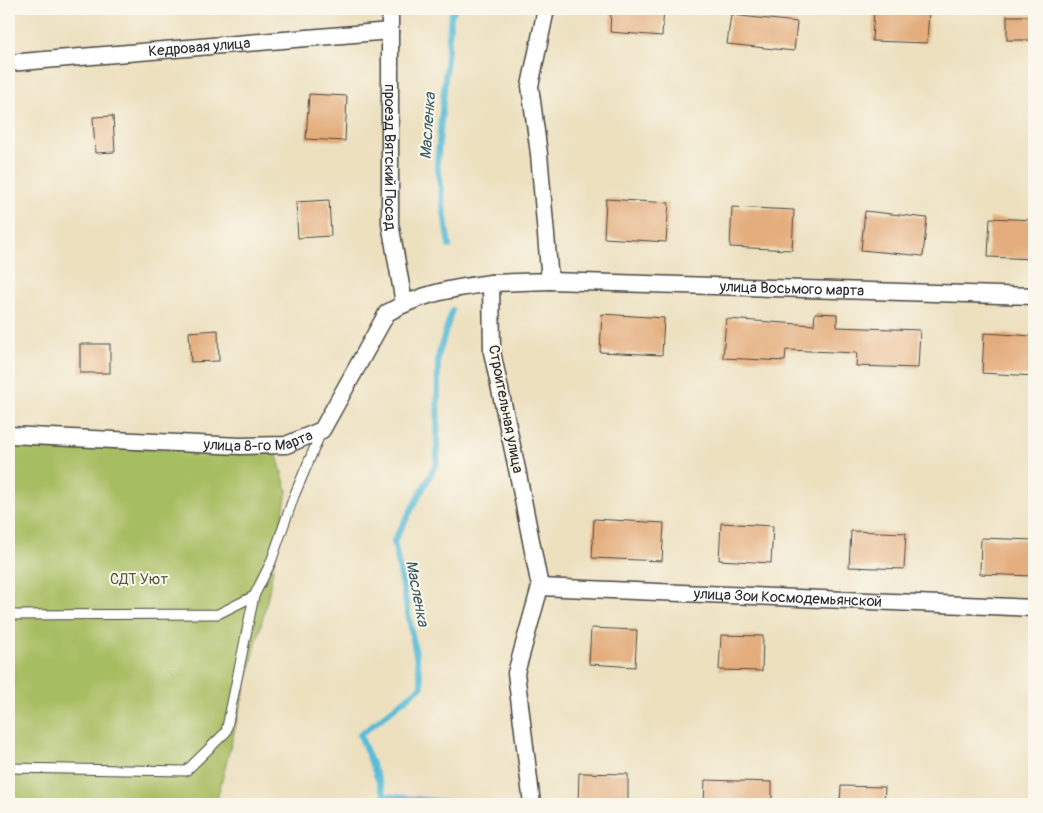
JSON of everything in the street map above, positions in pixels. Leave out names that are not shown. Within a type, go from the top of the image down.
[{"type":"street","name":"проезд Вятский Посад","points":[[390,9],[390,223],[404,303]]},
{"type":"street","points":[[491,283],[550,282],[539,154],[530,86],[546,9]]},
{"type":"street","name":"Кедровая улица","points":[[9,63],[390,31]]},
{"type":"street","name":"улица Восьмого марта","points":[[550,282],[1034,296]]},
{"type":"street","name":"улица 8-го Марта","points":[[9,435],[240,446],[286,445],[322,430],[387,313],[404,303],[454,288],[491,283]]},
{"type":"street","name":"Строительная улица","points":[[491,283],[492,352],[540,587],[516,673],[532,804]]},
{"type":"street","name":"улица Зои Космодемьянской","points":[[540,587],[1034,608]]},
{"type":"lane","points":[[9,768],[186,771],[226,732],[254,596],[271,562],[294,496],[322,430]]},
{"type":"lane","points":[[9,615],[218,614],[254,596]]},
{"type":"green space","name":"СДТ Уют","points":[[9,445],[276,452],[287,491],[268,597],[216,804],[9,804]]},
{"type":"building","points":[[611,9],[664,9],[662,36],[610,32]]},
{"type":"building","points":[[874,9],[929,9],[927,43],[872,41]]},
{"type":"building","points":[[731,15],[797,22],[794,51],[727,44]]},
{"type":"building","points":[[1007,16],[1034,16],[1034,40],[1007,40]]},
{"type":"building","points":[[309,94],[347,96],[345,141],[306,139]]},
{"type":"building","points":[[113,116],[115,152],[95,153],[93,117]]},
{"type":"building","points":[[606,199],[669,203],[666,242],[604,238]]},
{"type":"building","points":[[329,200],[331,236],[298,238],[296,202]]},
{"type":"building","points":[[732,207],[794,210],[792,250],[730,247]]},
{"type":"building","points":[[865,211],[927,218],[923,256],[861,250]]},
{"type":"building","points":[[990,218],[1034,220],[1034,259],[988,257]]},
{"type":"building","points":[[815,313],[837,314],[837,327],[920,330],[918,368],[856,366],[857,353],[786,350],[785,361],[723,358],[726,319],[814,325]]},
{"type":"building","points":[[602,314],[664,318],[662,355],[600,352]]},
{"type":"building","points":[[218,330],[219,361],[191,362],[189,332]]},
{"type":"building","points":[[984,333],[1034,336],[1034,376],[982,373]]},
{"type":"building","points":[[80,344],[110,344],[110,373],[80,373]]},
{"type":"building","points":[[594,519],[664,523],[662,561],[592,558]]},
{"type":"building","points":[[721,523],[773,526],[771,563],[719,560]]},
{"type":"building","points":[[851,531],[906,533],[904,569],[849,567]]},
{"type":"building","points":[[981,538],[1034,540],[1033,576],[980,574]]},
{"type":"building","points":[[591,628],[637,630],[635,667],[589,664]]},
{"type":"building","points":[[721,635],[763,636],[762,671],[719,670]]},
{"type":"building","points":[[579,773],[628,774],[628,804],[578,804]]},
{"type":"building","points":[[705,780],[772,782],[772,804],[704,804]]},
{"type":"building","points":[[841,786],[885,787],[884,804],[840,804]]},
{"type":"waterway","name":"Масленка","points":[[449,246],[437,164],[451,15],[455,9]]},
{"type":"waterway","name":"Масленка","points":[[448,804],[447,802],[385,796],[360,735],[422,686],[394,541],[437,463],[438,357],[452,310]]}]
